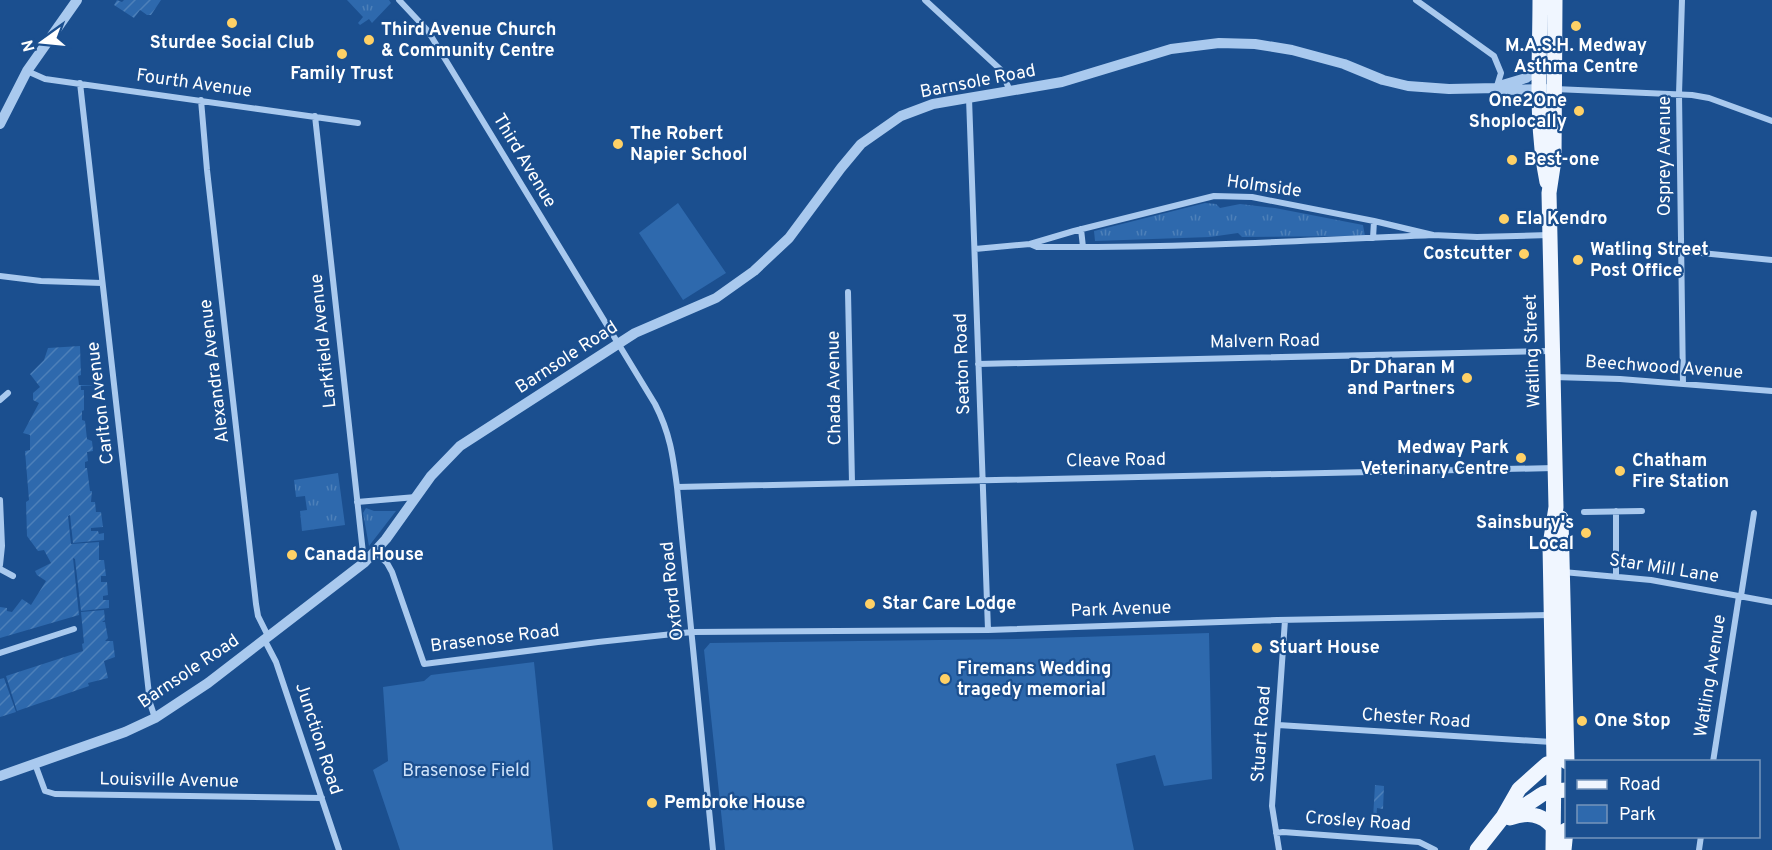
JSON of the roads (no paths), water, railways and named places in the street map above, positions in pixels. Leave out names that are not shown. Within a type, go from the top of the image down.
[{"type":"main road","name":"Watling Street","points":[[1540,0],[1540,68],[1547,88]]},
{"type":"main road","name":"Watling Street","points":[[1555,0],[1542,160],[1549,193],[1556,507],[1562,522],[1551,615],[1553,742],[1560,762]]},
{"type":"main road","name":"Watling Street","points":[[1556,572],[1560,762]]},
{"type":"main road","points":[[1478,850],[1519,789],[1547,764],[1560,762],[1560,828],[1564,850]]},
{"type":"main road","points":[[1501,818],[1542,794],[1560,791]]},
{"type":"main road","points":[[1501,818],[1529,814],[1542,817],[1560,828]]},
{"type":"main road","points":[[1553,850],[1560,828]]},
{"type":"street","points":[[0,124],[27,71],[77,0]]},
{"type":"street","name":"Third Avenue","points":[[399,0],[428,30],[618,343]]},
{"type":"street","points":[[925,0],[1001,70],[1010,91]]},
{"type":"street","points":[[1416,0],[1494,56],[1501,72],[1497,88]]},
{"type":"street","name":"Osprey Avenue","points":[[1682,0],[1679,94],[1683,384]]},
{"type":"street","name":"Barnsole Road","points":[[0,776],[125,732],[155,718],[190,696],[375,552],[404,517],[416,496],[437,469],[460,447],[618,343],[650,324],[716,298],[754,271],[789,238],[852,153],[901,116],[933,104],[1068,80],[1171,49],[1226,42],[1299,51],[1344,64],[1390,82],[1414,87],[1497,88],[1502,90],[1547,88]]},
{"type":"street","name":"Barnsole Road","points":[[1497,88],[1500,84],[1528,77],[1540,68]]},
{"type":"street","name":"Fourth Avenue","points":[[27,71],[45,79],[358,123]]},
{"type":"street","name":"Carlton Avenue","points":[[80,83],[150,703],[155,718]]},
{"type":"street","points":[[1547,88],[1679,94],[1709,98],[1772,121]]},
{"type":"street","name":"Seaton Road","points":[[969,98],[988,630]]},
{"type":"street","name":"Alexandra Avenue","points":[[201,100],[256,604],[266,638]]},
{"type":"street","name":"Larkfield Avenue","points":[[315,116],[364,562]]},
{"type":"street","name":"Holmside","points":[[975,249],[1030,244],[1214,196],[1252,197],[1433,235]]},
{"type":"street","points":[[1373,238],[1374,221]]},
{"type":"street","points":[[1081,229],[1083,247]]},
{"type":"street","name":"Holmside","points":[[1030,244],[1037,247],[1204,246],[1433,235],[1549,236]]},
{"type":"street","points":[[1681,251],[1772,260]]},
{"type":"street","points":[[0,276],[41,281],[102,283]]},
{"type":"street","name":"Chada Avenue","points":[[848,292],[852,483]]},
{"type":"street","name":"Oxford Road","points":[[618,343],[663,418],[672,445],[713,850]]},
{"type":"street","name":"Malvern Road","points":[[978,364],[1552,351]]},
{"type":"street","name":"Beechwood Avenue","points":[[1553,377],[1620,379],[1772,391]]},
{"type":"street","points":[[0,400],[8,393]]},
{"type":"street","name":"Cleave Road","points":[[677,487],[1555,468]]},
{"type":"street","points":[[357,502],[416,496]]},
{"type":"street","points":[[0,500],[0,567],[13,576]]},
{"type":"street","points":[[1584,512],[1642,511]]},
{"type":"street","points":[[1616,512],[1616,576]]},
{"type":"street","name":"Watling Avenue","points":[[1713,760],[1754,513]]},
{"type":"street","name":"Brasenose Road","points":[[375,552],[383,558],[392,572],[424,664],[692,632]]},
{"type":"street","name":"Star Mill Lane","points":[[1556,572],[1658,581],[1772,602]]},
{"type":"street","name":"Park Avenue","points":[[692,632],[988,630],[1285,620],[1551,615]]},
{"type":"street","name":"Stuart Road","points":[[1279,850],[1272,806],[1285,620]]},
{"type":"street","points":[[0,653],[74,629]]},
{"type":"street","name":"Junction Road","points":[[266,638],[339,850]]},
{"type":"street","name":"Chester Road","points":[[1278,725],[1553,742]]},
{"type":"street","name":"Louisville Avenue","points":[[35,764],[45,791],[54,794],[322,798]]},
{"type":"street","name":"Crosley Road","points":[[1276,833],[1419,842],[1435,850]]},
{"type":"place","name":"Sturdee Social Club","points":[[232,23]]},
{"type":"place","name":"M.A.S.H. Medway Asthma Centre","points":[[1576,26]]},
{"type":"place","name":"Third Avenue Church & Community Centre","points":[[369,40]]},
{"type":"place","name":"Family Trust","points":[[342,54]]},
{"type":"place","name":"One2One Shoplocally","points":[[1579,111]]},
{"type":"place","name":"The Robert Napier School","points":[[618,144]]},
{"type":"place","name":"Best-one","points":[[1512,160]]},
{"type":"place","name":"Ela Kendro","points":[[1504,219]]},
{"type":"place","name":"Costcutter","points":[[1524,254]]},
{"type":"place","name":"Watling Street Post Office","points":[[1578,260]]},
{"type":"place","name":"Dr Dharan M and Partners","points":[[1467,378]]},
{"type":"place","name":"Medway Park Veterinary Centre","points":[[1521,458]]},
{"type":"place","name":"Chatham Fire Station","points":[[1620,471]]},
{"type":"place","name":"Sainsbury's Local","points":[[1586,533]]},
{"type":"place","name":"Canada House","points":[[292,555]]},
{"type":"place","name":"Star Care Lodge","points":[[870,604]]},
{"type":"place","name":"Stuart House","points":[[1257,648]]},
{"type":"place","name":"Firemans Wedding tragedy memorial","points":[[945,679]]},
{"type":"place","name":"One Stop","points":[[1582,721]]},
{"type":"place","name":"Pembroke House","points":[[652,803]]},
{"type":"park label","name":"Brasenose Field","points":[[466,771]]}]
